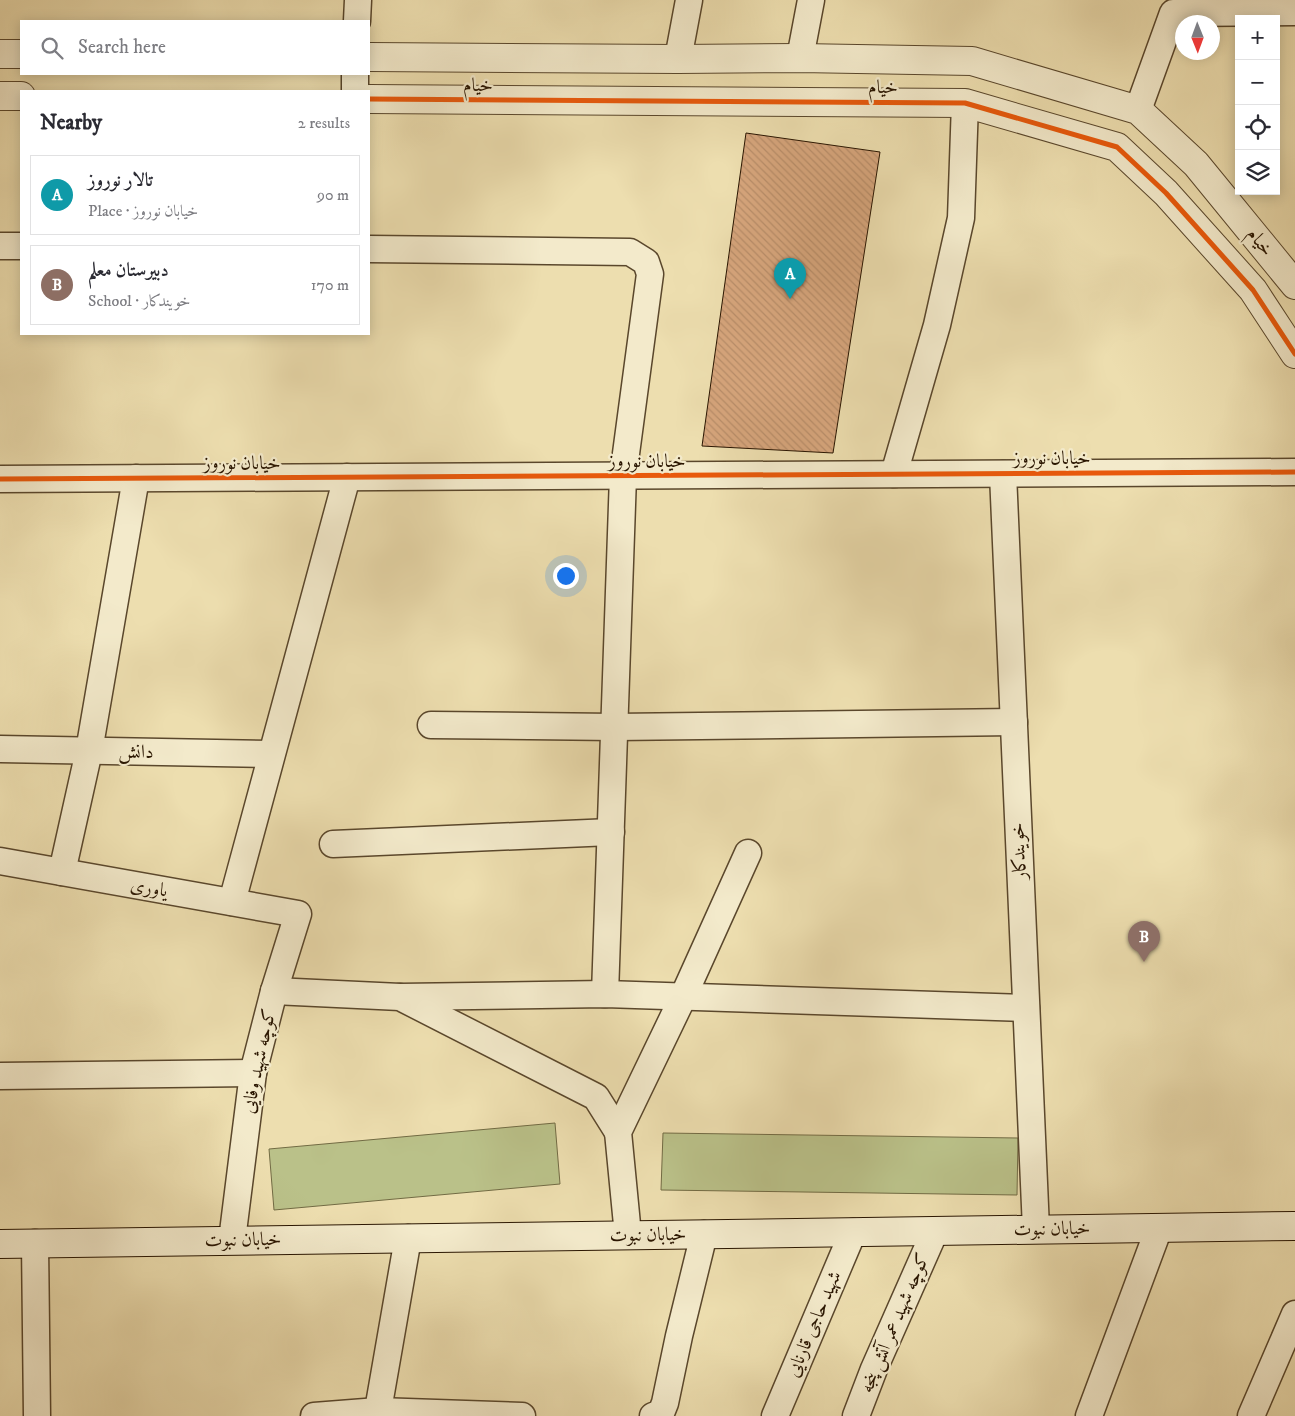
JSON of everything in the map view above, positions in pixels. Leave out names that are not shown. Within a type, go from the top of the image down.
[{"type":"street","points":[[357,20],[358,0]]},
{"type":"street","points":[[678,59],[689,0]]},
{"type":"street","points":[[800,58],[811,0]]},
{"type":"street","points":[[1138,110],[1173,13],[1295,12]]},
{"type":"street","points":[[0,54],[20,54]]},
{"type":"street","name":"خیام","points":[[370,57],[972,60],[1138,110],[1196,164],[1293,279]]},
{"type":"street","points":[[355,75],[355,90]]},
{"type":"street","points":[[0,96],[20,96]]},
{"type":"street","name":"خیام","points":[[370,99],[965,103],[1117,147],[1166,193],[1253,290],[1295,354]]},
{"type":"street","points":[[894,474],[936,325],[961,218],[965,103]]},
{"type":"street","points":[[0,246],[20,246]]},
{"type":"street","points":[[370,249],[630,252],[646,262],[650,274],[623,476],[605,994]]},
{"type":"street","points":[[1253,290],[1293,279]]},
{"type":"street","name":"خیابان نوروز","points":[[0,479],[1295,472]]},
{"type":"street","name":"خویندکار","points":[[1003,474],[1036,1229]]},
{"type":"street","points":[[232,902],[347,477]]},
{"type":"street","points":[[62,872],[89,751],[136,478]]},
{"type":"street","points":[[431,725],[614,726],[1014,722]]},
{"type":"street","name":"دانش","points":[[0,749],[271,754]]},
{"type":"street","points":[[333,844],[611,832]]},
{"type":"street","points":[[618,1132],[748,853]]},
{"type":"street","name":"یاوری","points":[[0,861],[298,914]]},
{"type":"street","name":"کوچه شهید وفایی","points":[[232,1240],[253,1072],[274,991],[298,914]]},
{"type":"street","points":[[274,991],[400,997],[605,994],[1026,1008]]},
{"type":"street","points":[[400,997],[596,1097],[618,1132],[628,1235]]},
{"type":"street","points":[[0,1076],[253,1072]]},
{"type":"street","name":"خیابان نبوت","points":[[0,1244],[1295,1226]]},
{"type":"street","points":[[1089,1416],[1159,1228]]},
{"type":"street","name":"کوچه شهید عمر آتش پنجه","points":[[856,1416],[874,1369],[935,1231]]},
{"type":"street","name":"شهید حاجی قارنایی","points":[[776,1416],[852,1232]]},
{"type":"street","points":[[653,1416],[661,1413],[665,1403],[704,1234]]},
{"type":"street","points":[[378,1414],[408,1238]]},
{"type":"street","points":[[35,1243],[37,1416]]},
{"type":"street","points":[[1251,1416],[1295,1314]]},
{"type":"street","points":[[314,1416],[378,1414],[522,1416]]},
{"type":"green space","points":[[555,1123],[560,1184],[274,1210],[269,1149]]},
{"type":"green space","points":[[663,1133],[1018,1138],[1017,1195],[661,1190]]},
{"type":"building","points":[[746,133],[880,152],[833,453],[702,446]]},
{"type":"cycle path","points":[[370,99],[965,103],[1117,147],[1166,193],[1253,290],[1295,354]]},
{"type":"cycle path","points":[[0,479],[1295,472]]},
{"type":"place","name":"تالار نوروز","points":[[790,299]]},
{"type":"place","name":"دبیرستان معلم","points":[[1144,962]]}]
